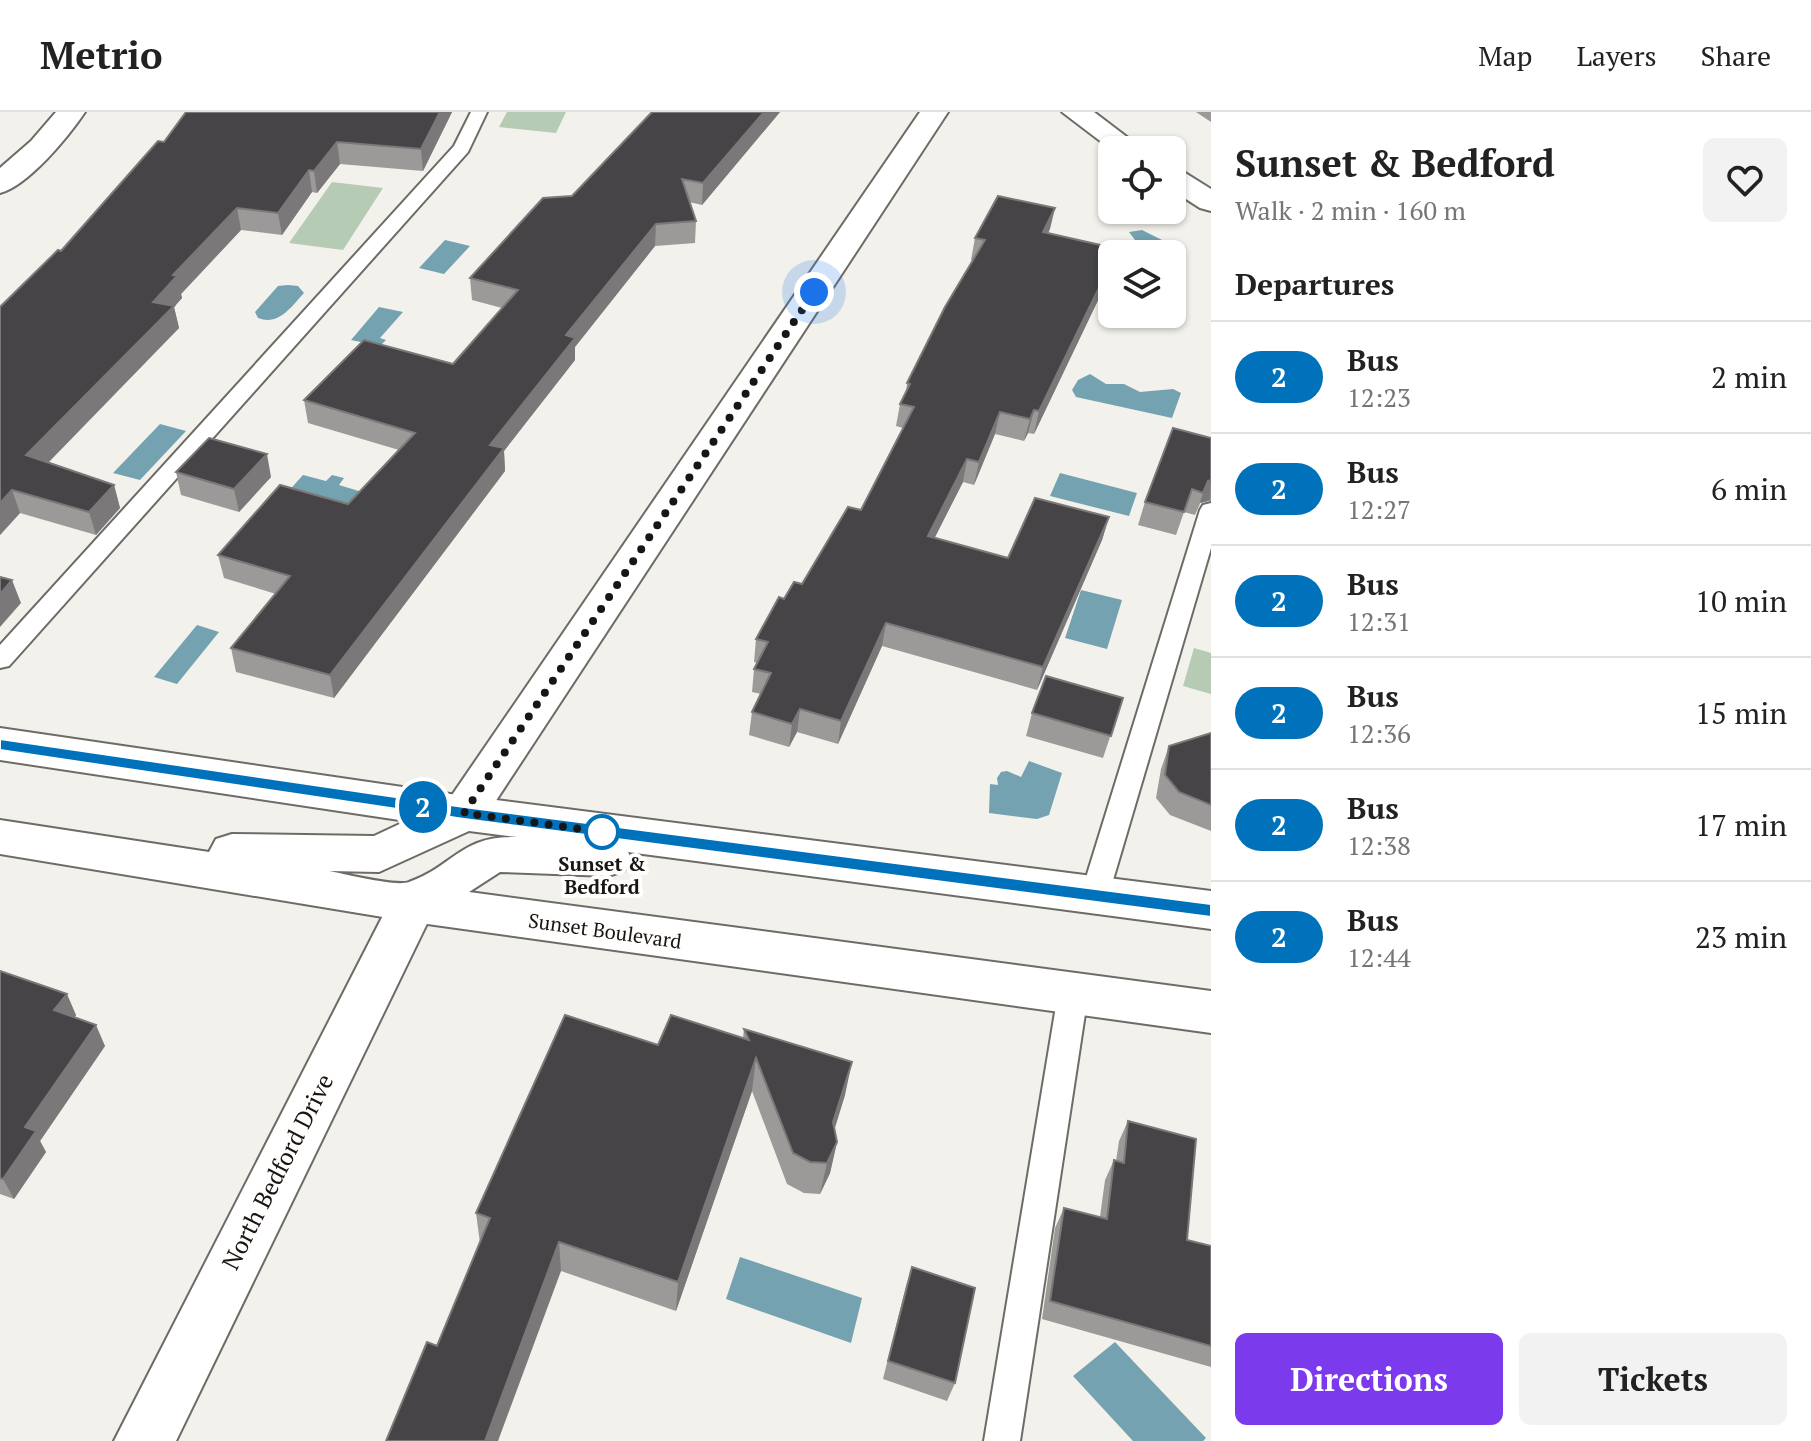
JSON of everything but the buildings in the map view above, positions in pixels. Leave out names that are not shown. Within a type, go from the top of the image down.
[{"type":"main road","points":[[0,184],[41,147],[71,112]]},
{"type":"main road","points":[[81,850],[379,854],[464,813],[934,112]]},
{"type":"main road","points":[[1076,112],[1110,136]]},
{"type":"main road","points":[[1186,186],[1211,202]]},
{"type":"main road","points":[[0,744],[464,813],[1211,910]]},
{"type":"main road","name":"Sunset Boulevard","points":[[0,837],[413,903],[1211,1012]]},
{"type":"main road","points":[[413,903],[493,854],[846,865]]},
{"type":"main road","name":"North Bedford Drive","points":[[144,1441],[413,903]]},
{"type":"lane","points":[[0,660],[462,148],[479,112]]},
{"type":"lane","points":[[1094,897],[1211,510]]},
{"type":"lane","points":[[1002,1441],[1073,994]]},
{"type":"green space","points":[[507,112],[566,112],[556,133],[499,127]]},
{"type":"green space","points":[[332,182],[383,188],[343,250],[289,243]]},
{"type":"green space","points":[[1194,648],[1211,653],[1211,694],[1183,686]]},
{"type":"water","points":[[1142,230],[1162,240],[1135,240],[1129,232]]},
{"type":"water","points":[[445,240],[470,246],[444,274],[419,268]]},
{"type":"water","points":[[278,286],[298,286],[304,293],[278,317],[258,318],[255,312]]},
{"type":"water","points":[[379,307],[403,312],[380,338],[386,340],[380,346],[351,340]]},
{"type":"water","points":[[1090,374],[1106,384],[1124,384],[1140,392],[1173,389],[1181,393],[1172,418],[1076,397],[1072,390],[1078,380]]},
{"type":"water","points":[[160,424],[186,431],[140,480],[113,473]]},
{"type":"water","points":[[1060,473],[1137,493],[1129,516],[1050,496]]},
{"type":"water","points":[[303,475],[326,481],[332,475],[344,478],[339,485],[362,492],[345,512],[285,495]]},
{"type":"water","points":[[1081,590],[1122,600],[1107,649],[1065,638]]},
{"type":"water","points":[[197,625],[219,632],[177,684],[154,677]]},
{"type":"water","points":[[1029,761],[1062,773],[1049,815],[1037,819],[989,813],[990,784],[998,785],[997,778],[1001,772],[1007,771],[1021,777]]},
{"type":"water","points":[[740,1257],[862,1298],[851,1343],[726,1299]]},
{"type":"water","points":[[1115,1342],[1206,1438],[1203,1441],[1133,1441],[1073,1376]]},
{"type":"bus line","name":"2","points":[[0,744],[464,813],[1211,910]]},
{"type":"place","name":"Sunset & Bedford","points":[[602,832]]},
{"type":"route","points":[[602,832],[611,833],[464,813],[814,292]]}]
